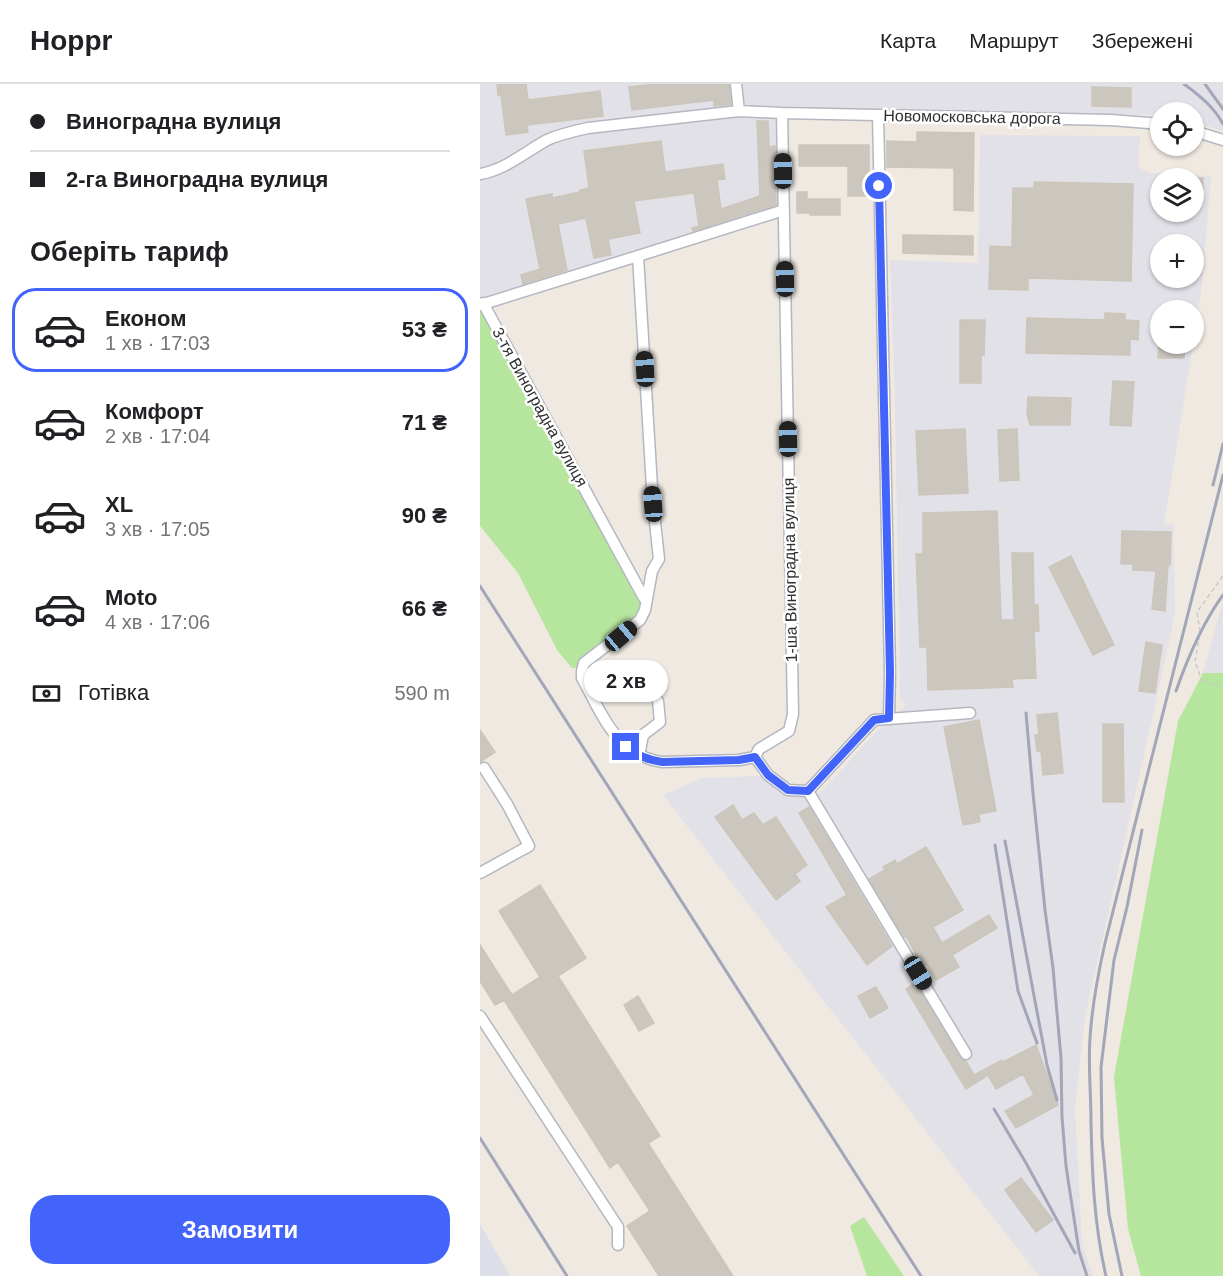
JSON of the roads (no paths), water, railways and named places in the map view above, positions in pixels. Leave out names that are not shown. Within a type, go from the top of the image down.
[{"type":"street","points":[[736,84],[739,111]]},
{"type":"street","name":"Новомосковська дорога","points":[[480,174],[503,166],[549,139],[568,132],[739,111],[1111,120],[1150,123]]},
{"type":"street","name":"1-ша Виноградна вулиця","points":[[755,757],[759,749],[789,731],[793,714],[782,113]]},
{"type":"street","points":[[878,115],[890,672],[889,718]]},
{"type":"street","points":[[1204,134],[1223,140]]},
{"type":"street","name":"3-тя Виноградна вулиця","points":[[644,598],[482,304],[784,210]]},
{"type":"street","points":[[638,256],[653,504],[659,559],[652,571],[645,610],[640,620],[584,663],[582,671],[582,678],[615,735],[639,756],[662,762],[739,760],[755,757],[768,775],[788,790],[808,791],[874,720],[970,713]]},
{"type":"street","points":[[639,756],[643,735],[660,722],[658,701]]},
{"type":"street","points":[[480,873],[529,846],[507,804],[484,768]]},
{"type":"street","points":[[808,791],[966,1054]]},
{"type":"street","points":[[480,1016],[618,1227],[618,1245]]},
{"type":"railway","points":[[1184,84],[1211,107],[1223,124]]},
{"type":"railway","points":[[1205,84],[1223,109]]},
{"type":"railway","points":[[1213,485],[1223,444]]},
{"type":"railway","points":[[1106,1276],[1096,1218],[1092,1160],[1089,1058],[1094,1002],[1105,943],[1223,475]]},
{"type":"railway","points":[[480,586],[921,1276]]},
{"type":"railway","points":[[1176,691],[1196,641],[1223,595]]},
{"type":"railway","points":[[1026,713],[1061,1058],[1066,1166],[1079,1251],[1087,1276]]},
{"type":"railway","points":[[1122,1276],[1109,1214],[1102,1138],[1101,1067],[1114,960],[1142,830]]},
{"type":"railway","points":[[1005,841],[1047,1065],[1057,1100]]},
{"type":"railway","points":[[995,845],[1018,991],[1037,1043]]},
{"type":"railway","points":[[994,1109],[1075,1253]]},
{"type":"railway","points":[[480,1138],[567,1276]]}]
